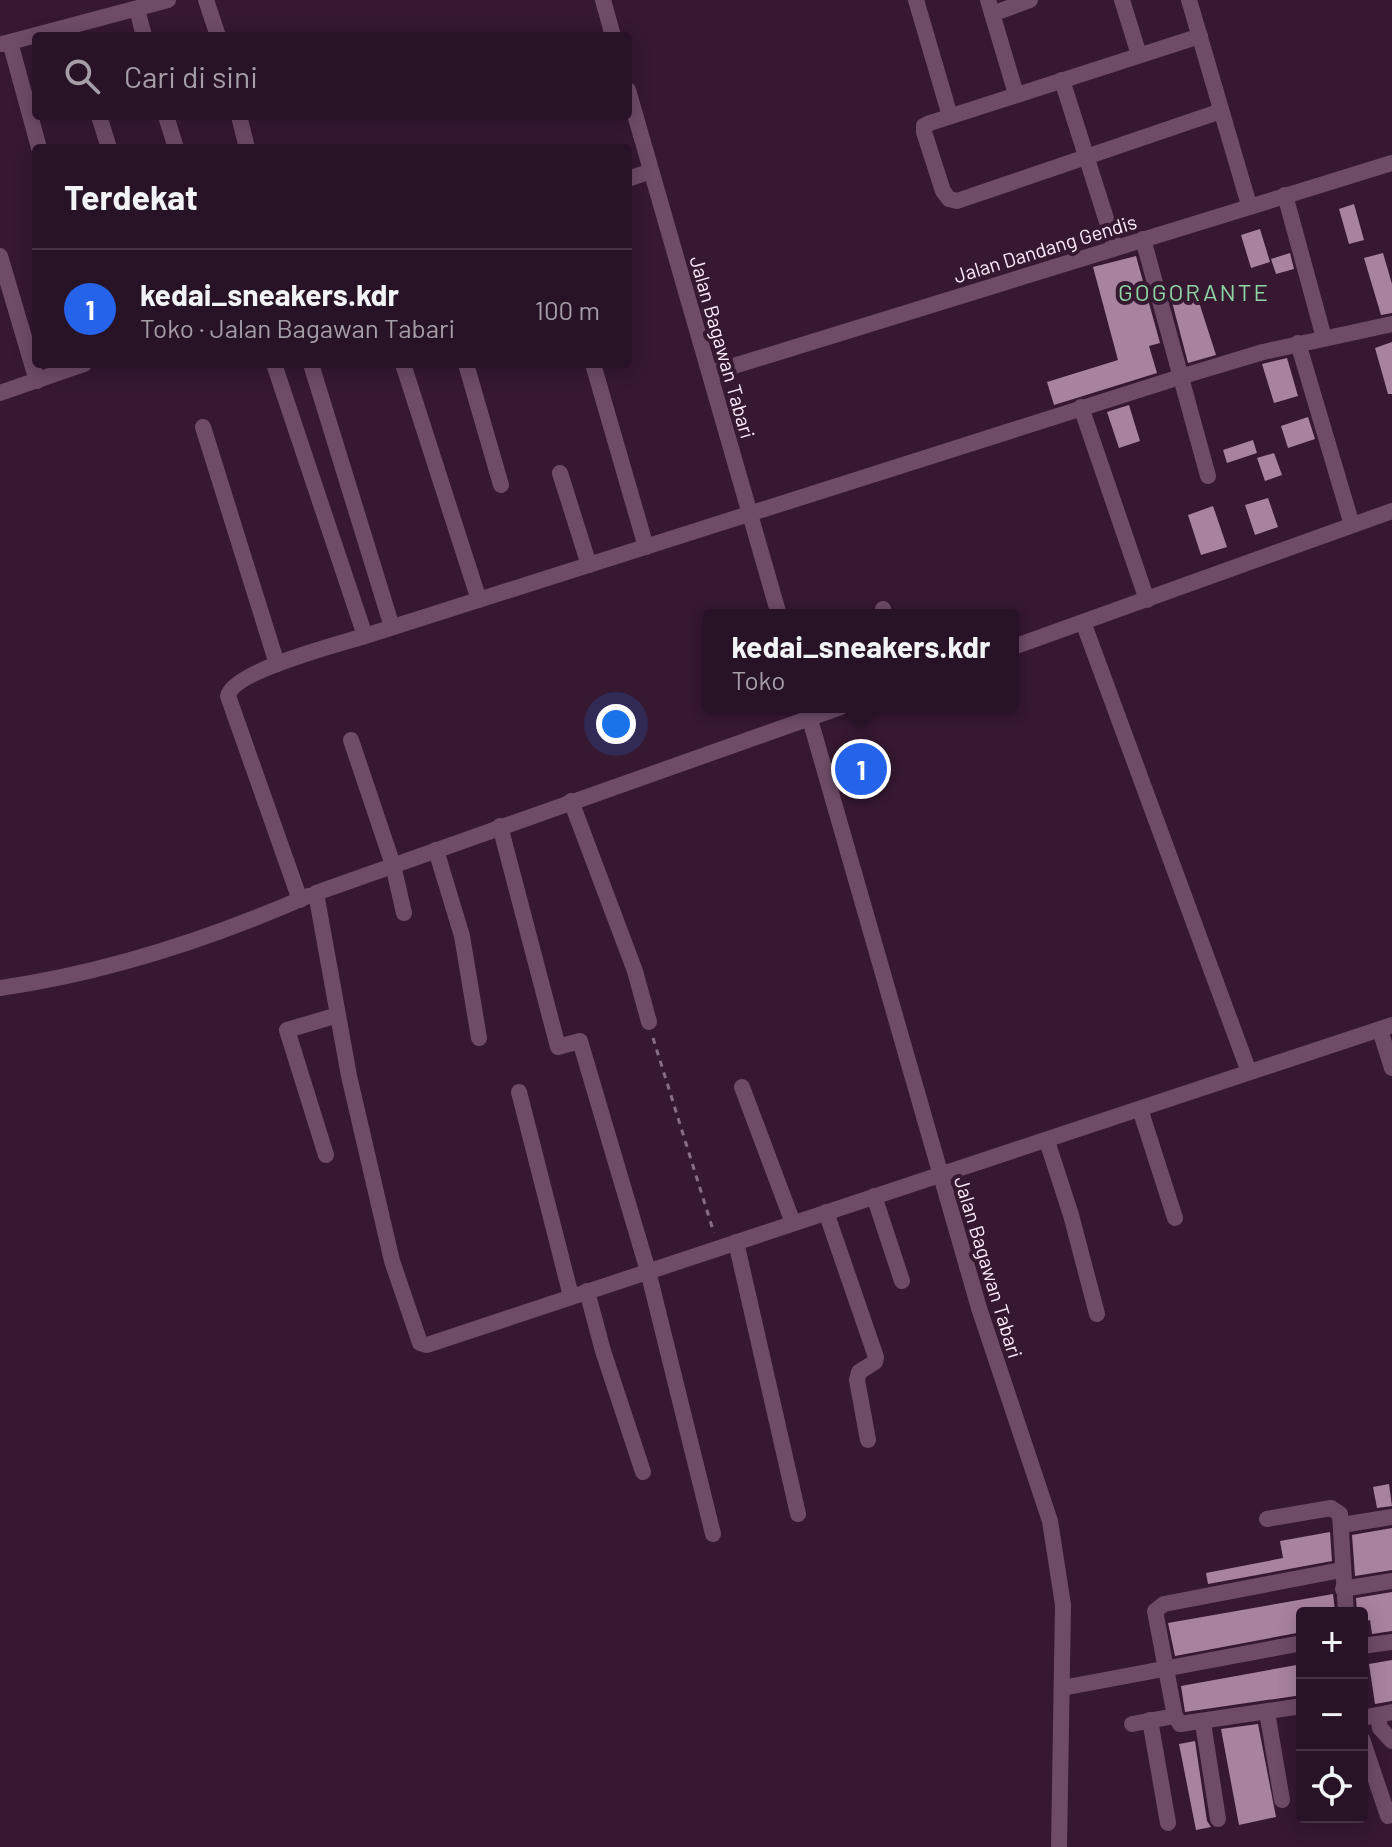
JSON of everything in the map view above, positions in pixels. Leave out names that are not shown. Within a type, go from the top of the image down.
[{"type":"street","points":[[74,30],[168,0]]},
{"type":"street","points":[[206,0],[217,32]]},
{"type":"street","points":[[603,0],[612,32]]},
{"type":"street","points":[[916,0],[950,116]]},
{"type":"street","points":[[1016,94],[990,7],[1030,0]]},
{"type":"street","points":[[1122,0],[1139,55]]},
{"type":"street","points":[[1189,0],[1249,205]]},
{"type":"street","points":[[137,9],[143,32]]},
{"type":"street","points":[[1200,36],[924,126],[943,191],[949,199],[957,201],[1221,111]]},
{"type":"street","points":[[32,38],[5,43],[38,144]]},
{"type":"street","points":[[1062,80],[1115,247]]},
{"type":"street","name":"Jalan Bagawan Tabari","points":[[632,104],[777,609]]},
{"type":"street","points":[[100,120],[108,144]]},
{"type":"street","points":[[167,120],[175,144]]},
{"type":"street","points":[[240,120],[246,144]]},
{"type":"street","name":"Jalan Dandang Gendis","points":[[711,373],[1392,163]]},
{"type":"street","points":[[632,178],[651,171]]},
{"type":"street","points":[[1285,195],[1324,338]]},
{"type":"street","points":[[1143,239],[1208,476]]},
{"type":"street","points":[[0,256],[32,355]]},
{"type":"street","points":[[1392,324],[1298,343],[1180,377],[392,627],[277,664],[236,683],[228,696],[308,896],[338,1015],[392,1261],[420,1343],[427,1345],[1386,1027],[1392,1068]]},
{"type":"street","points":[[1298,343],[1352,525]]},
{"type":"street","points":[[35,368],[37,381]]},
{"type":"street","points":[[0,393],[73,368]]},
{"type":"street","points":[[275,368],[365,636]]},
{"type":"street","points":[[312,368],[392,627]]},
{"type":"street","points":[[404,368],[479,600]]},
{"type":"street","points":[[467,368],[501,485]]},
{"type":"street","points":[[594,368],[646,547]]},
{"type":"street","points":[[1081,407],[1147,600]]},
{"type":"street","points":[[203,427],[277,664]]},
{"type":"street","points":[[560,473],[589,565]]},
{"type":"street","points":[[1019,645],[1392,511]]},
{"type":"street","points":[[1083,622],[1249,1072]]},
{"type":"street","points":[[0,988],[113,964],[436,850],[805,713]]},
{"type":"street","name":"Jalan Bagawan Tabari","points":[[808,713],[940,1176],[1055,1548],[1061,1580],[1059,1847]]},
{"type":"street","points":[[351,740],[393,865],[404,913]]},
{"type":"street","points":[[571,801],[635,971],[649,1022]]},
{"type":"street","points":[[500,826],[558,1047],[580,1041],[648,1271],[713,1534]]},
{"type":"street","points":[[436,850],[462,936],[479,1038]]},
{"type":"street","points":[[326,1155],[287,1030],[338,1015]]},
{"type":"street","points":[[742,1087],[793,1223]]},
{"type":"street","points":[[519,1092],[579,1293],[603,1351],[643,1472]]},
{"type":"street","points":[[1140,1109],[1175,1218]]},
{"type":"street","points":[[1047,1141],[1071,1215],[1097,1314]]},
{"type":"street","points":[[874,1196],[902,1281]]},
{"type":"street","points":[[826,1212],[876,1357],[875,1362],[859,1372],[857,1380],[868,1440]]},
{"type":"street","points":[[736,1242],[798,1514]]},
{"type":"street","points":[[1267,1519],[1331,1508],[1340,1514],[1345,1607]]},
{"type":"street","points":[[1342,1525],[1392,1517]]},
{"type":"street","points":[[1296,1707],[1180,1724],[1175,1716],[1155,1611],[1161,1605],[1341,1570]]},
{"type":"street","points":[[1343,1589],[1392,1581]]},
{"type":"street","points":[[1368,1645],[1392,1642]]},
{"type":"street","points":[[1062,1688],[1296,1644]]},
{"type":"street","points":[[1267,1712],[1282,1800]]},
{"type":"street","points":[[1377,1715],[1380,1728],[1392,1741]]},
{"type":"street","points":[[1132,1724],[1175,1716]]},
{"type":"street","points":[[1150,1720],[1168,1823]]},
{"type":"street","points":[[1203,1723],[1218,1819]]},
{"type":"street","points":[[1366,1751],[1391,1819]]},
{"type":"path","points":[[649,1022],[719,1248]]},
{"type":"building","points":[[1354,204],[1364,240],[1349,244],[1339,209]]},
{"type":"building","points":[[1260,229],[1270,262],[1251,268],[1241,235]]},
{"type":"building","points":[[1290,253],[1294,269],[1276,274],[1271,259]]},
{"type":"building","points":[[1383,253],[1392,284],[1392,313],[1381,315],[1364,258]]},
{"type":"building","points":[[1136,256],[1160,343],[1149,346],[1157,373],[1054,405],[1047,382],[1118,360],[1093,267]]},
{"type":"building","points":[[1197,296],[1216,355],[1188,363],[1172,302]]},
{"type":"building","points":[[1392,342],[1392,394],[1388,394],[1375,348]]},
{"type":"building","points":[[1287,358],[1298,396],[1274,403],[1262,364]]},
{"type":"building","points":[[1129,405],[1140,441],[1119,448],[1107,412]]},
{"type":"building","points":[[1308,417],[1315,439],[1288,448],[1281,426]]},
{"type":"building","points":[[1253,440],[1257,453],[1227,463],[1223,450]]},
{"type":"building","points":[[1274,453],[1282,475],[1265,481],[1257,458]]},
{"type":"building","points":[[1268,498],[1278,527],[1255,535],[1245,505]]},
{"type":"building","points":[[1213,506],[1227,547],[1201,555],[1188,515]]},
{"type":"building","points":[[1389,1484],[1392,1506],[1377,1508],[1373,1487]]},
{"type":"building","points":[[1392,1528],[1392,1570],[1355,1576],[1352,1535]]},
{"type":"building","points":[[1330,1532],[1332,1561],[1208,1584],[1206,1573],[1283,1558],[1280,1541]]},
{"type":"building","points":[[1392,1592],[1392,1631],[1372,1634],[1368,1607],[1357,1607],[1356,1598]]},
{"type":"building","points":[[1333,1594],[1335,1607],[1296,1607],[1296,1633],[1175,1656],[1168,1623]]},
{"type":"building","points":[[1392,1660],[1392,1701],[1375,1704],[1369,1664]]},
{"type":"building","points":[[1296,1665],[1296,1696],[1185,1712],[1181,1686]]},
{"type":"building","points":[[1258,1724],[1276,1817],[1239,1825],[1221,1729]]},
{"type":"building","points":[[1195,1741],[1207,1821],[1211,1827],[1196,1830],[1179,1744]]},
{"type":"place","name":"kedai_sneakers.kdr","points":[[861,769]]},
{"type":"district","name":"GOGORANTE","points":[[1194,291]]}]
